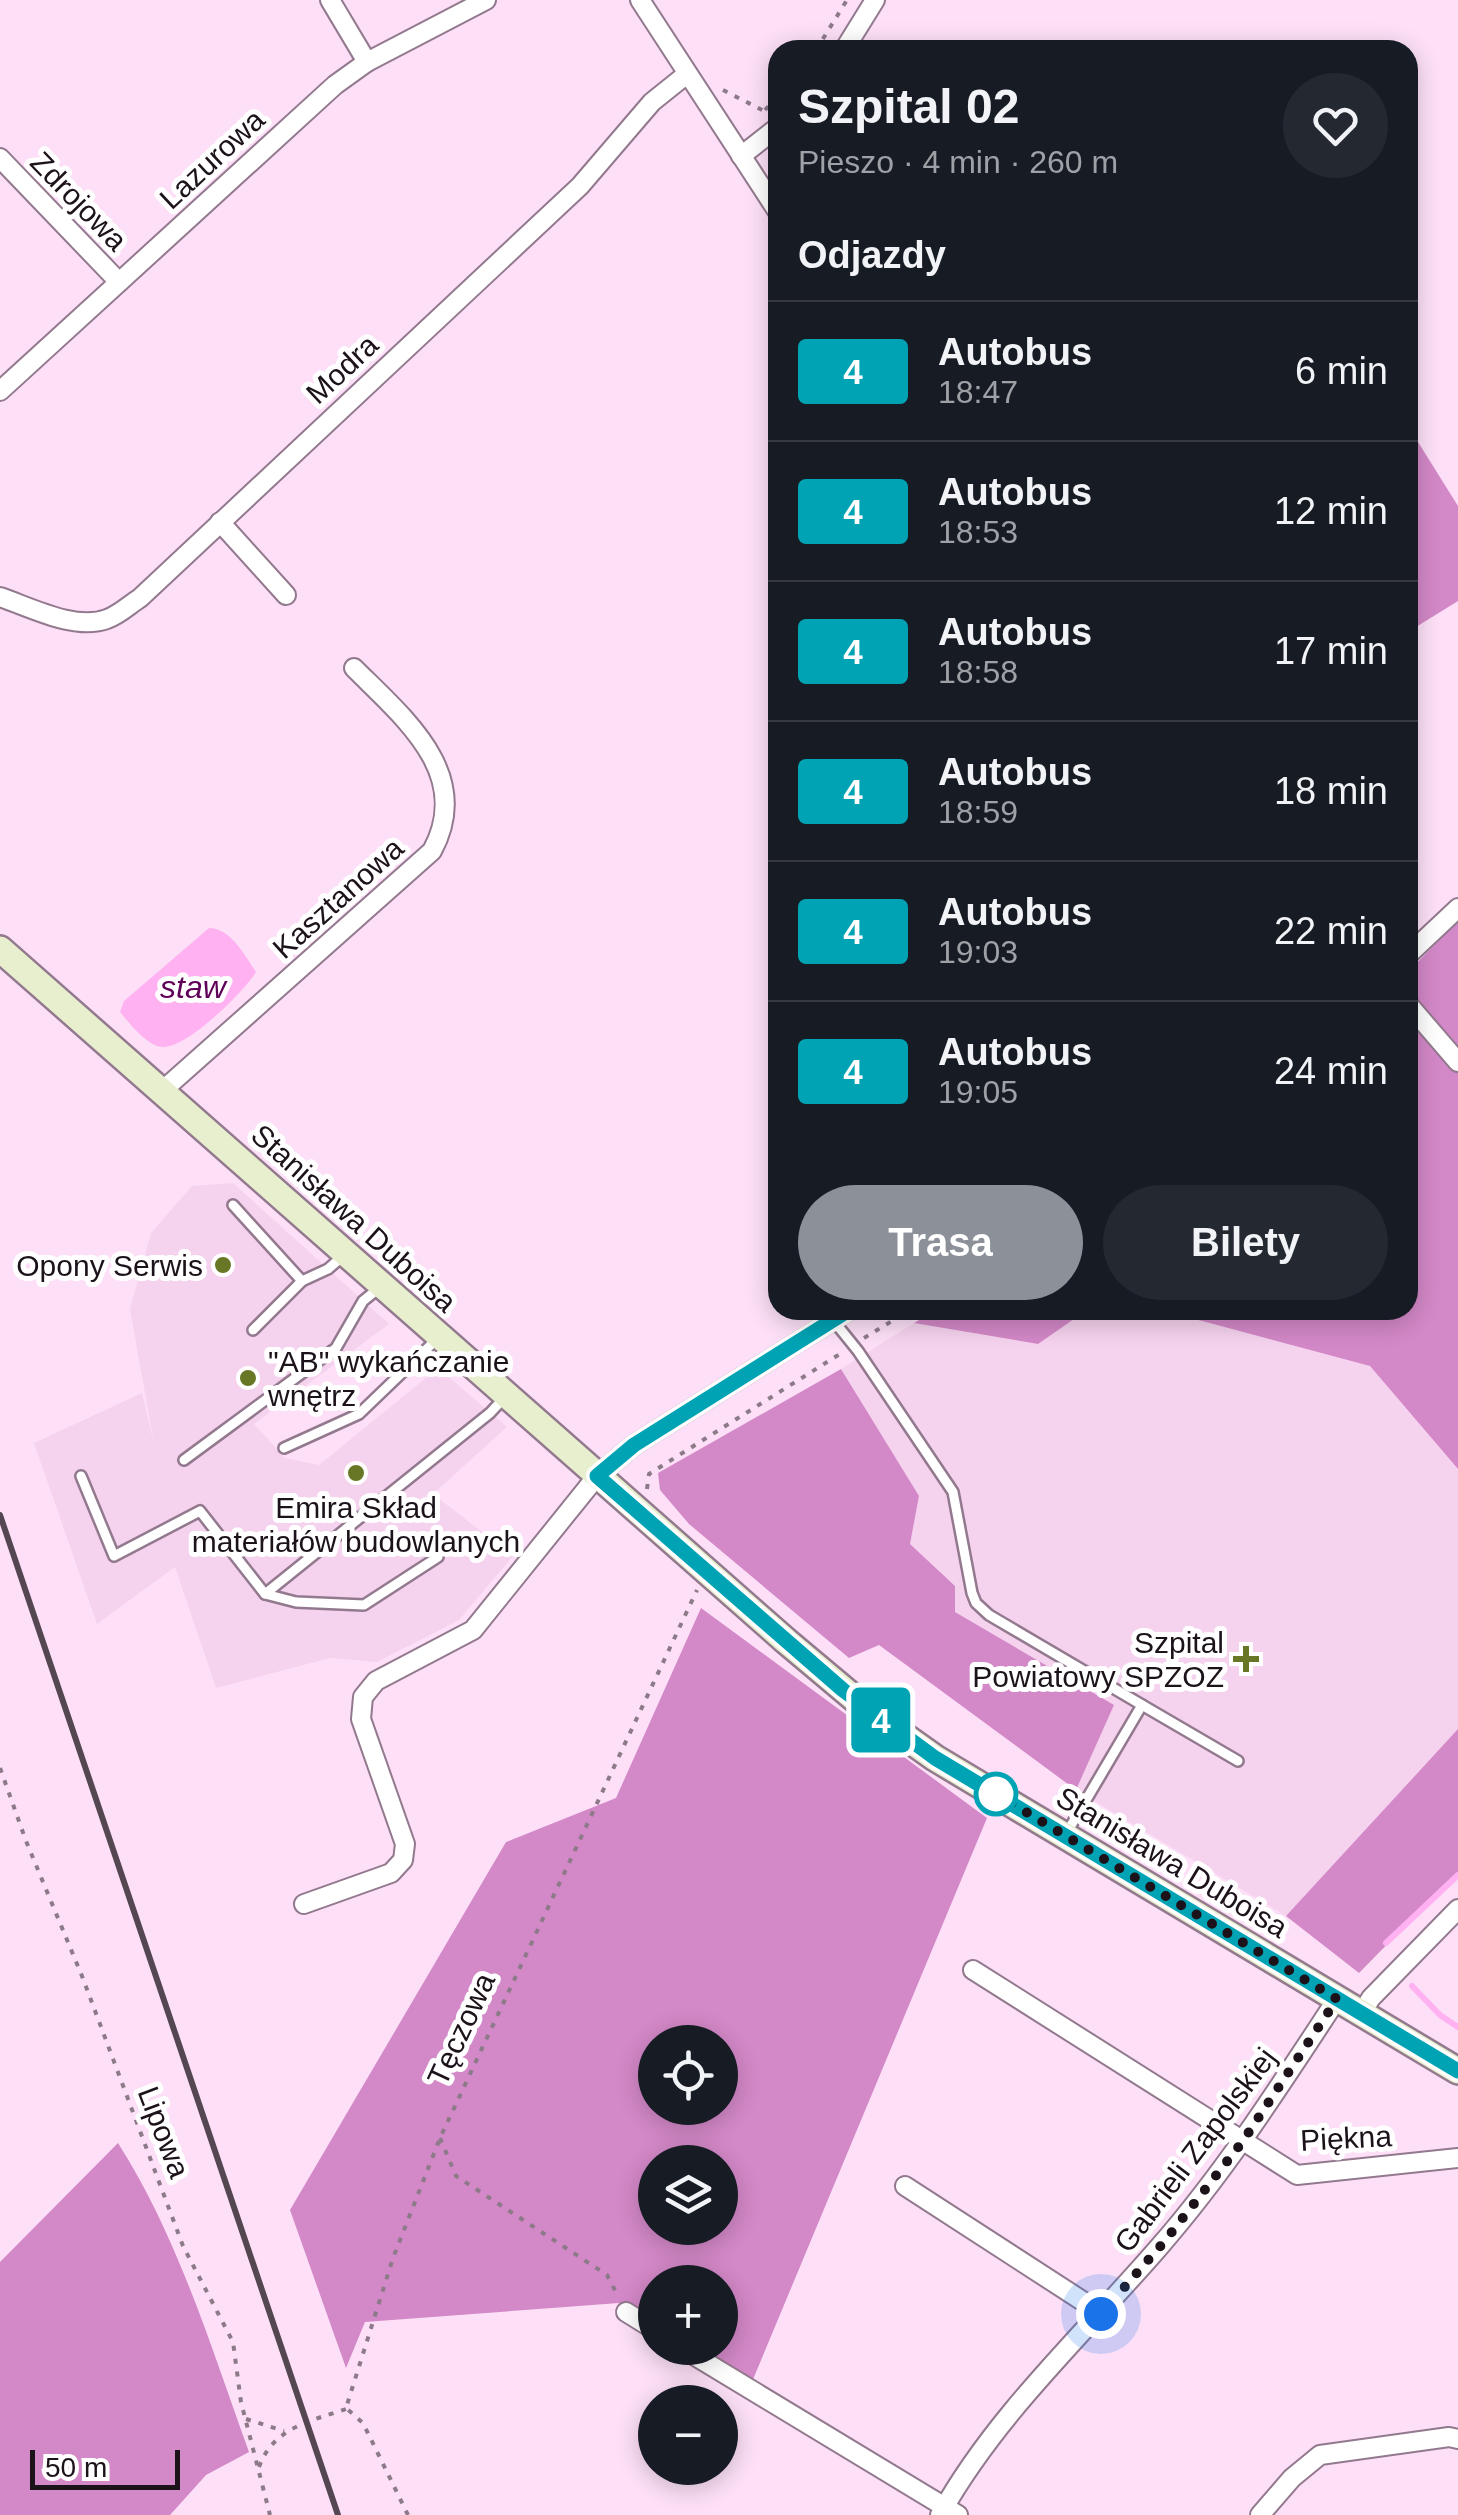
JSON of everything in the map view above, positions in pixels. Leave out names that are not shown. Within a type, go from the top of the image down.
[{"type":"street","points":[[330,0],[367,62]]},
{"type":"street","name":"Lazurowa","points":[[0,391],[294,121],[367,62],[486,0]]},
{"type":"street","points":[[640,0],[768,197]]},
{"type":"street","points":[[850,40],[875,0]]},
{"type":"street","name":"Modra","points":[[0,598],[77,622],[105,620],[140,598],[580,186],[652,102],[687,74]]},
{"type":"street","points":[[741,156],[768,129]]},
{"type":"street","name":"Zdrojowa","points":[[0,158],[119,282]]},
{"type":"street","points":[[220,522],[286,594]]},
{"type":"street","name":"Kasztanowa","points":[[162,1091],[432,851],[442,832],[446,815],[439,768],[416,730],[354,668]]},
{"type":"street","points":[[1418,953],[1458,908]]},
{"type":"street","name":"Stanisława Duboisa","points":[[0,949],[706,1572],[873,1714],[935,1758],[1458,2071]]},
{"type":"street","points":[[1418,1008],[1458,1062]]},
{"type":"street","points":[[304,1904],[391,1873],[403,1860],[406,1844],[360,1719],[363,1696],[376,1680],[474,1630],[597,1476],[634,1445],[833,1320]]},
{"type":"street","points":[[1361,2014],[1371,1998],[1458,1909]]},
{"type":"street","name":"Piękna","points":[[973,1970],[1297,2175],[1458,2158]]},
{"type":"street","name":"Gabrieli Zapolskiej","points":[[947,2512],[971,2463],[1164,2242],[1243,2141],[1337,1999]]},
{"type":"street","points":[[905,2186],[1101,2314]]},
{"type":"street","points":[[626,2312],[638,2319]]},
{"type":"street","points":[[709,2365],[947,2512]]},
{"type":"street","points":[[1260,2515],[1292,2478],[1320,2455],[1448,2436],[1458,2439]]},
{"type":"lane","points":[[233,1205],[302,1281]]},
{"type":"lane","points":[[253,1330],[302,1281],[328,1269],[346,1254]]},
{"type":"lane","points":[[184,1460],[336,1348],[363,1300],[382,1286]]},
{"type":"lane","points":[[843,1320],[858,1352],[953,1492],[976,1603],[989,1615],[1238,1762]]},
{"type":"lane","points":[[284,1448],[359,1414],[439,1337]]},
{"type":"lane","points":[[265,1594],[506,1396]]},
{"type":"lane","points":[[81,1476],[114,1556],[200,1511],[265,1594],[296,1602],[364,1605],[438,1558]]},
{"type":"lane","points":[[1065,1835],[1142,1705]]},
{"type":"path","points":[[822,40],[847,0]]},
{"type":"path","points":[[712,84],[768,114]]},
{"type":"path","points":[[764,110],[768,106]]},
{"type":"path","points":[[868,1336],[894,1320]]},
{"type":"path","points":[[648,1496],[649,1474],[837,1356]]},
{"type":"path","name":"Tęczowa","points":[[346,2408],[393,2258],[440,2138],[706,1572]]},
{"type":"path","name":"Lipowa","points":[[0,1768],[183,2246],[233,2342],[246,2419],[270,2515]]},
{"type":"path","points":[[440,2138],[456,2176],[607,2274],[626,2312]]},
{"type":"path","points":[[259,2467],[264,2453],[284,2431],[346,2408],[364,2423],[408,2515]]},
{"type":"path","points":[[246,2419],[284,2431]]},
{"type":"shaded area","points":[[1418,442],[1458,506],[1458,601],[1418,626]]},
{"type":"shaded area","points":[[1458,921],[1458,1469],[1370,1366],[1198,1320],[1418,1320],[1418,962]]},
{"type":"shaded area","points":[[233,1183],[389,1324],[254,1424],[285,1458],[319,1465],[438,1368],[507,1427],[433,1494],[513,1556],[459,1620],[377,1662],[330,1658],[216,1688],[175,1567],[97,1624],[34,1443],[142,1393],[154,1444],[130,1309],[151,1233],[192,1186]]},
{"type":"shaded area","points":[[919,1320],[1073,1320],[1038,1344],[914,1323]]},
{"type":"shaded area","name":"Szpital Powiatowy SPZOZ","points":[[1072,1320],[1198,1320],[1370,1366],[1458,1469],[1458,1729],[1286,1916],[1076,1790],[1114,1705],[955,1612],[955,1586],[910,1544],[919,1496],[841,1369],[914,1323],[1037,1344]]},
{"type":"shaded area","points":[[841,1369],[919,1496],[910,1544],[955,1586],[955,1612],[1114,1705],[1076,1790],[879,1645],[849,1658],[689,1524],[660,1490],[658,1473]]},
{"type":"shaded area","points":[[701,1608],[987,1818],[749,2389],[712,2365],[738,2365],[738,2265],[638,2265],[638,2316],[619,2303],[365,2322],[346,2368],[290,2210],[506,1842],[616,1798]]},
{"type":"shaded area","points":[[1458,1729],[1458,1872],[1359,1973],[1286,1916]]},
{"type":"shaded area","points":[[118,2143],[176,2254],[249,2452],[206,2475],[170,2515],[0,2515],[0,2262]]},
{"type":"water","name":"staw","points":[[209,928],[231,938],[256,972],[228,1005],[200,1029],[173,1045],[157,1046],[139,1034],[120,1012],[124,1001]]},
{"type":"waterway","points":[[1386,1943],[1458,1875]]},
{"type":"waterway","points":[[1412,1986],[1440,2015],[1458,2027]]},
{"type":"railway","points":[[0,1515],[338,2515]]},
{"type":"bus line","name":"4","points":[[833,1320],[634,1445],[597,1476],[843,1690],[935,1758],[1458,2071]]},
{"type":"place","name":"Opony Serwis","points":[[223,1265]]},
{"type":"place","name":"\"AB\" wykańczanie wnętrz","points":[[248,1378]]},
{"type":"place","name":"Emira Skład materiałów budowlanych","points":[[356,1473]]},
{"type":"place","name":"Szpital Powiatowy SPZOZ","points":[[1246,1659]]},
{"type":"route","points":[[996,1794],[1337,1999],[1243,2141],[1164,2242],[1101,2314]]}]
